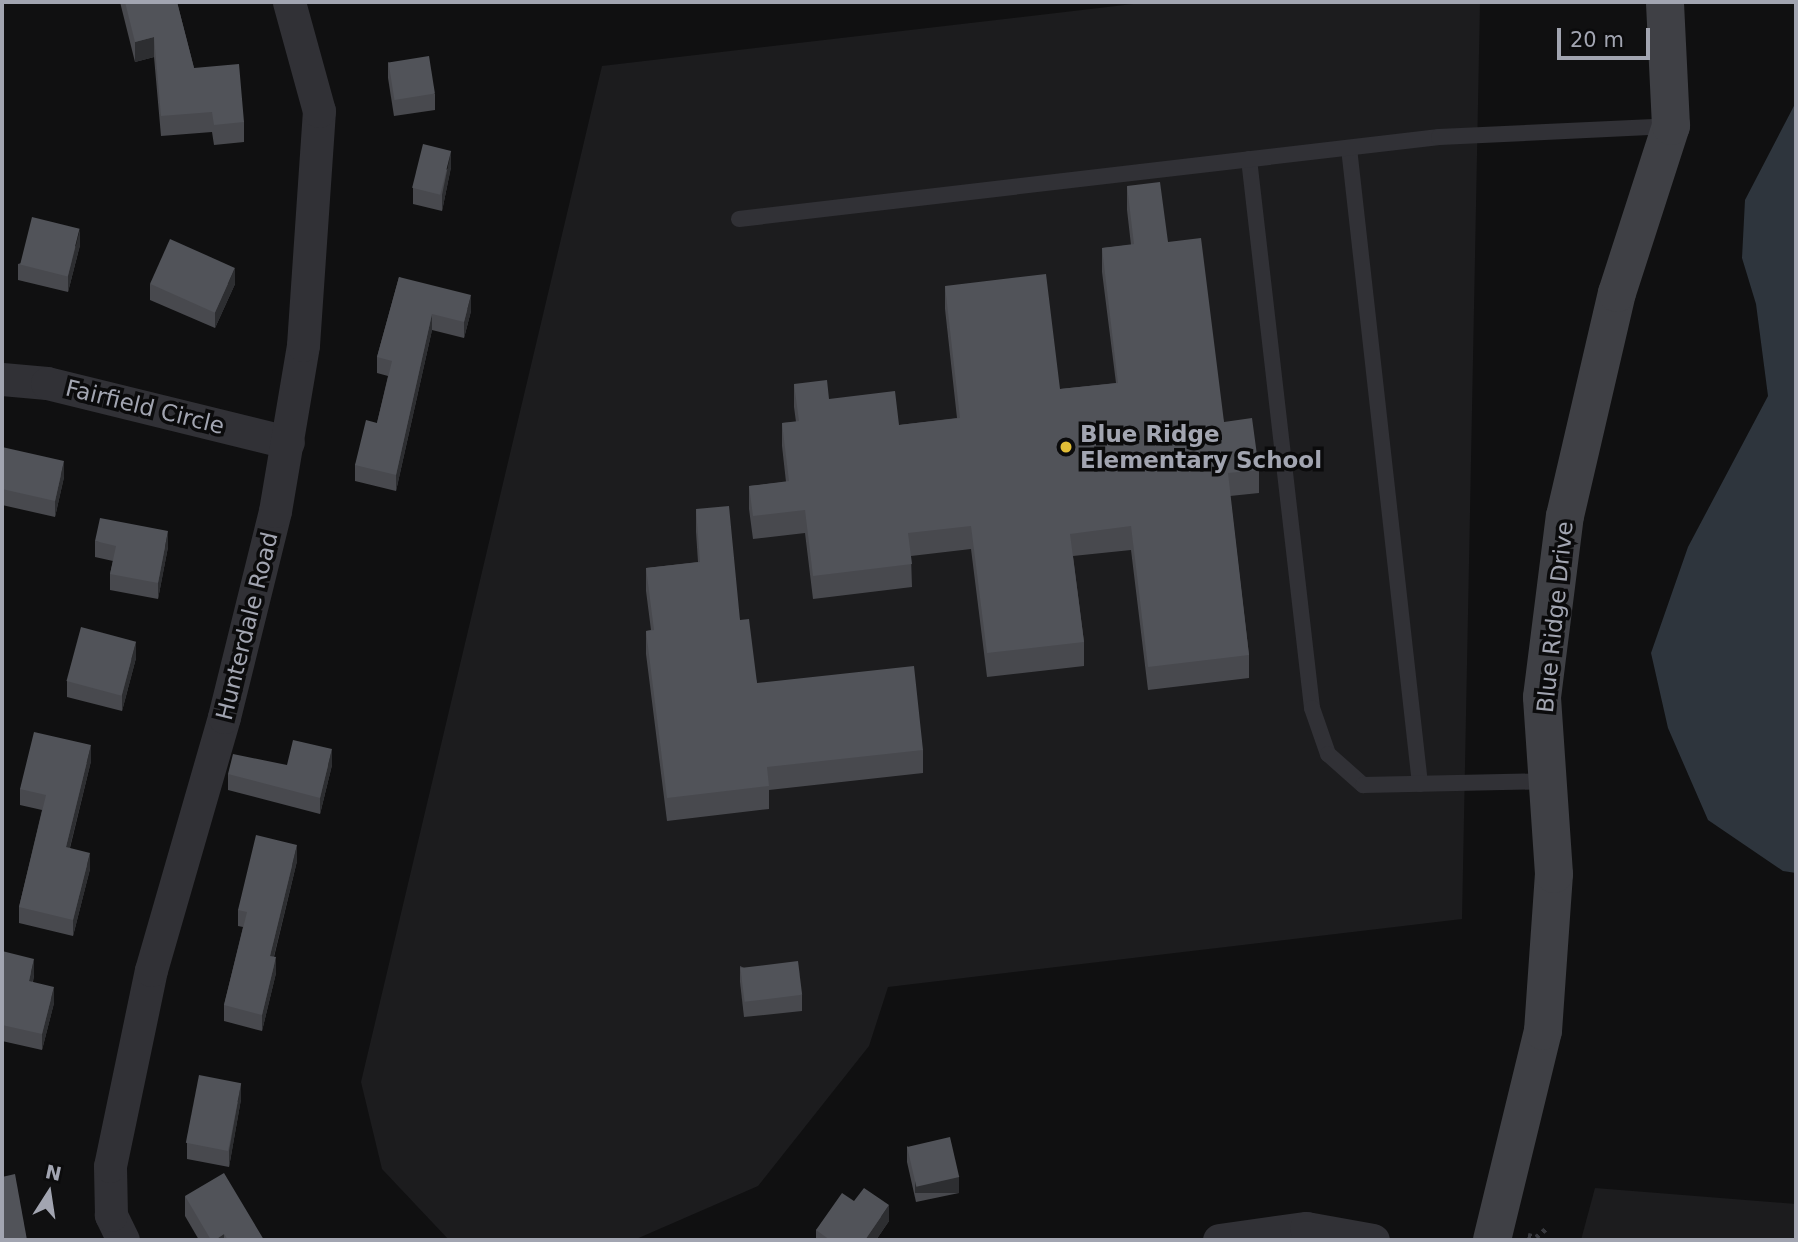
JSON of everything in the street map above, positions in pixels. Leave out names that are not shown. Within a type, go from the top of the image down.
[{"type":"street","name":"Hunterdale Road","points":[[123,1240],[111,1215],[110,1166],[151,970],[224,716],[288,442],[303,345],[319,111],[289,2]]},
{"type":"street","name":"Blue Ridge Drive","points":[[1507,1236],[1543,1031],[1554,874],[1542,697],[1565,516],[1617,293],[1671,126],[1665,2]]},
{"type":"street","name":"Fairfield Circle","points":[[2,379],[47,383],[288,442]]},
{"type":"street","points":[[1219,1240],[1306,1228],[1373,1240]]},
{"type":"lane","points":[[739,219],[1439,137],[1671,126]]},
{"type":"lane","points":[[1349,148],[1420,784]]},
{"type":"lane","points":[[1249,159],[1312,708],[1328,754],[1363,785],[1547,781]]},
{"type":"path","points":[[1507,1236],[1536,1239],[1548,1227]]},
{"type":"shaded area","points":[[1150,2],[1480,2],[1462,919],[888,987],[869,1046],[758,1186],[634,1240],[449,1240],[382,1169],[361,1082],[602,66]]},
{"type":"shaded area","points":[[1796,102],[1796,873],[1783,871],[1708,820],[1668,728],[1651,653],[1688,547],[1768,396],[1756,304],[1742,258],[1745,200]]},
{"type":"shaded area","points":[[1595,1188],[1796,1204],[1796,1240],[1581,1240]]},
{"type":"building","points":[[125,2],[177,2],[194,68],[239,64],[244,122],[214,125],[212,112],[161,116],[154,37],[135,42]]},
{"type":"building","points":[[429,56],[435,94],[394,100],[389,62]]},
{"type":"building","points":[[423,144],[451,151],[440,195],[412,188]]},
{"type":"building","name":"Blue Ridge Elementary School","points":[[1160,182],[1168,242],[1201,238],[1224,422],[1252,418],[1259,470],[1228,473],[1249,655],[1148,667],[1131,526],[1070,534],[1084,642],[987,653],[971,526],[908,533],[912,564],[813,576],[805,510],[753,516],[749,486],[789,481],[782,423],[799,421],[794,384],[827,380],[829,399],[895,391],[899,425],[960,418],[945,286],[1046,274],[1060,389],[1118,383],[1102,248],[1134,244],[1127,186]]},
{"type":"building","points":[[32,217],[80,229],[68,276],[20,265]]},
{"type":"building","points":[[170,239],[235,268],[215,313],[150,284]]},
{"type":"building","points":[[399,277],[471,295],[464,322],[432,314],[396,475],[355,465],[366,420],[377,423],[392,361],[377,357]]},
{"type":"building","points":[[2,447],[64,461],[55,501],[2,489]]},
{"type":"building","points":[[729,506],[740,620],[749,619],[757,683],[914,666],[923,750],[767,767],[769,786],[667,798],[646,631],[654,630],[646,568],[700,562],[696,509]]},
{"type":"building","points":[[100,518],[168,531],[158,583],[110,574],[116,546],[95,541]]},
{"type":"building","points":[[81,627],[136,642],[122,696],[67,681]]},
{"type":"building","points":[[34,732],[91,745],[66,847],[90,853],[73,920],[19,907],[46,795],[20,789]]},
{"type":"building","points":[[293,740],[332,749],[320,798],[228,774],[233,754],[287,765]]},
{"type":"building","points":[[256,835],[297,845],[270,956],[276,957],[262,1015],[224,1005],[247,912],[238,910]]},
{"type":"building","points":[[2,951],[34,959],[29,981],[54,987],[42,1034],[2,1025]]},
{"type":"building","points":[[798,961],[802,995],[745,1002],[740,968]]},
{"type":"building","points":[[199,1075],[241,1083],[228,1151],[186,1143]]},
{"type":"building","points":[[950,1137],[959,1177],[916,1187],[907,1147]]},
{"type":"building","points":[[224,1173],[264,1240],[228,1240],[224,1234],[211,1240],[185,1196]]},
{"type":"building","points":[[15,1174],[27,1240],[2,1240],[2,1177]]},
{"type":"building","points":[[864,1188],[889,1205],[865,1240],[830,1240],[816,1230],[842,1193],[854,1201]]},
{"type":"place","name":"Blue Ridge Elementary School","points":[[1066,447]]}]
